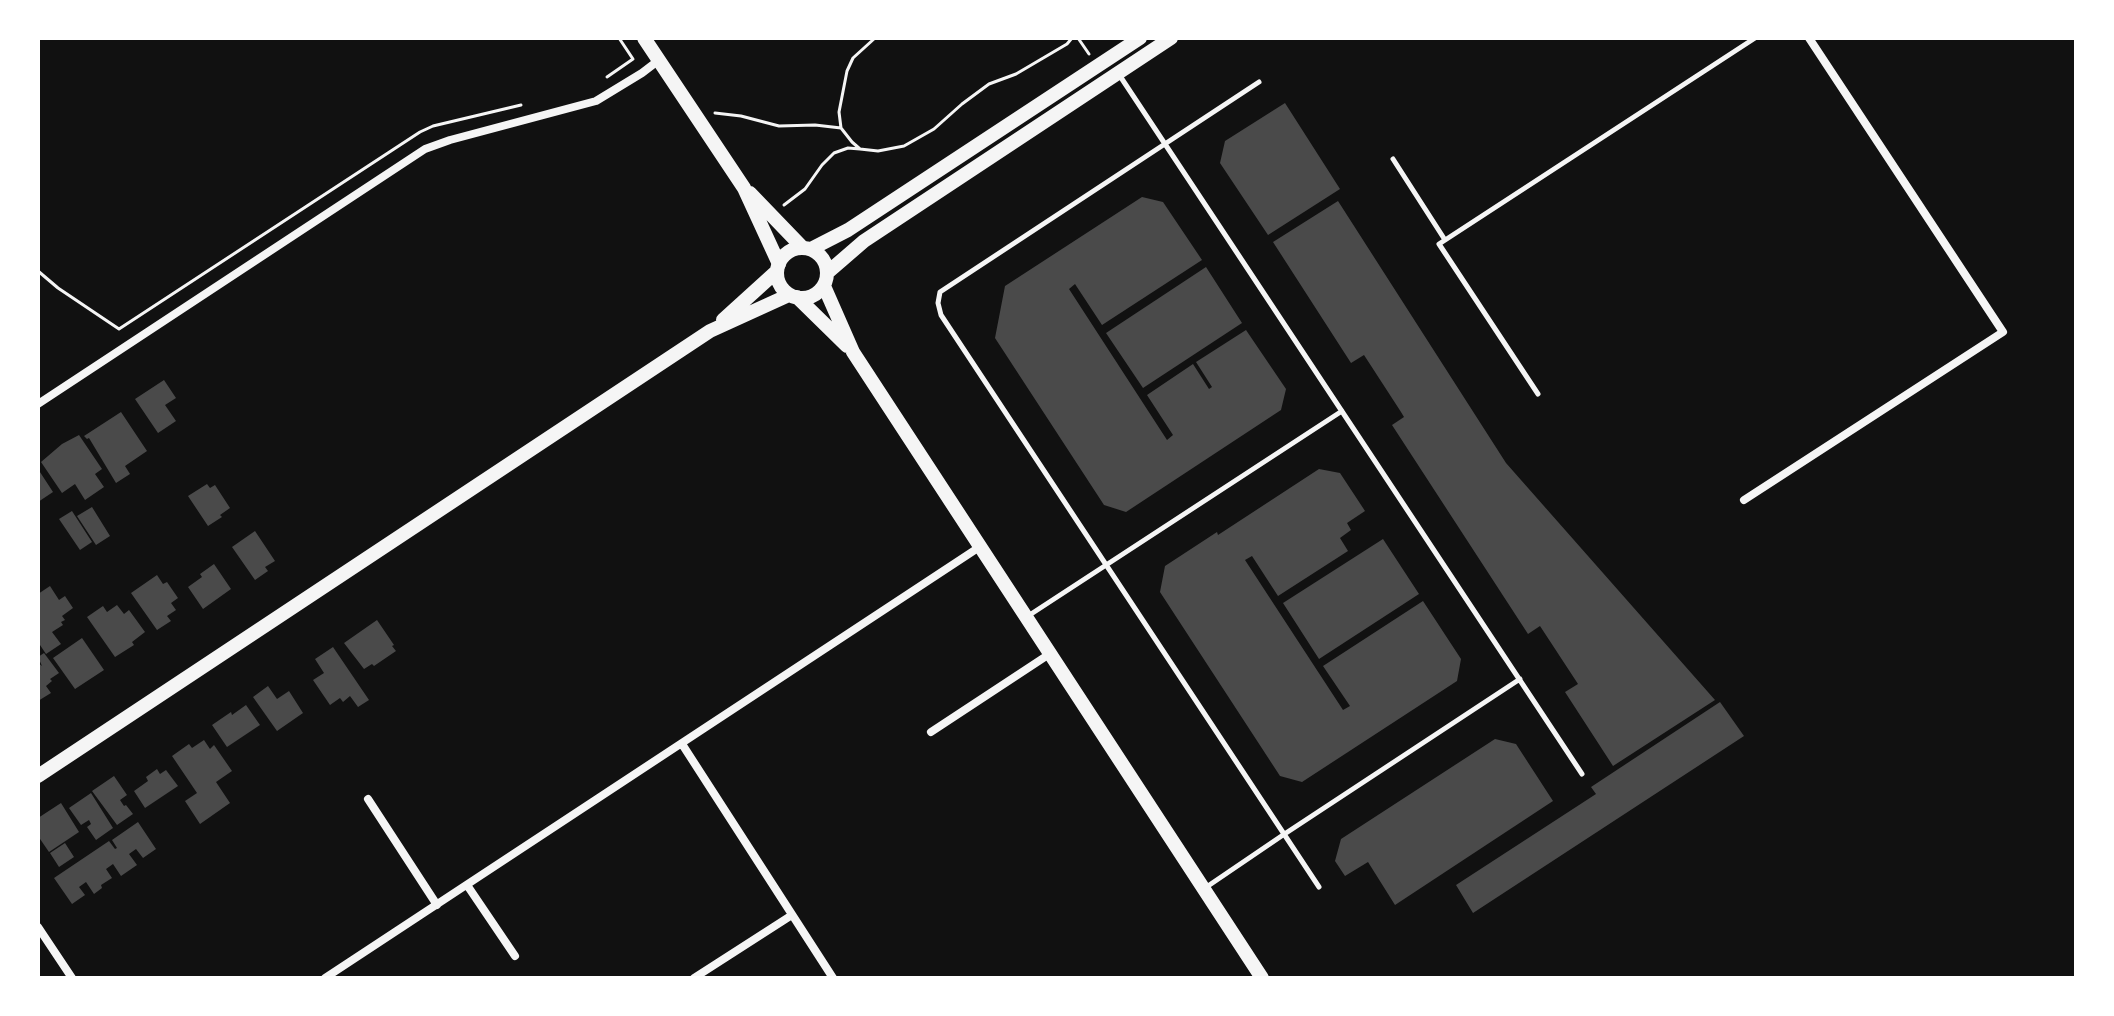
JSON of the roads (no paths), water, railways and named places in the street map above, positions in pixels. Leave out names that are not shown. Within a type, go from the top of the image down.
[{"type":"main road","points":[[644,38],[744,188],[778,268],[780,285],[853,352]]},
{"type":"main road","points":[[38,776],[710,331],[778,268],[789,252],[807,248],[848,230],[1140,38]]},
{"type":"main road","points":[[710,331],[793,296],[812,296],[864,241],[1171,38]]},
{"type":"main road","points":[[744,188],[807,248],[823,258],[825,280],[853,352],[1262,978]]},
{"type":"street","points":[[1744,500],[2003,332],[1809,38]]},
{"type":"street","points":[[38,404],[425,149],[596,101],[659,60]]},
{"type":"street","points":[[325,978],[981,546]]},
{"type":"street","points":[[931,732],[1051,653]]},
{"type":"street","points":[[682,744],[833,978]]},
{"type":"street","points":[[368,799],[437,905]]},
{"type":"street","points":[[467,885],[515,956]]},
{"type":"street","points":[[694,978],[792,915]]},
{"type":"street","points":[[38,927],[72,978]]},
{"type":"lane","points":[[1538,394],[1439,244],[1755,38]]},
{"type":"lane","points":[[1118,73],[1582,774]]},
{"type":"lane","points":[[1259,82],[940,292],[938,303],[941,315],[1319,887]]},
{"type":"lane","points":[[1393,159],[1445,240]]},
{"type":"lane","points":[[1027,617],[1342,411]]},
{"type":"lane","points":[[1205,889],[1521,679]]}]
